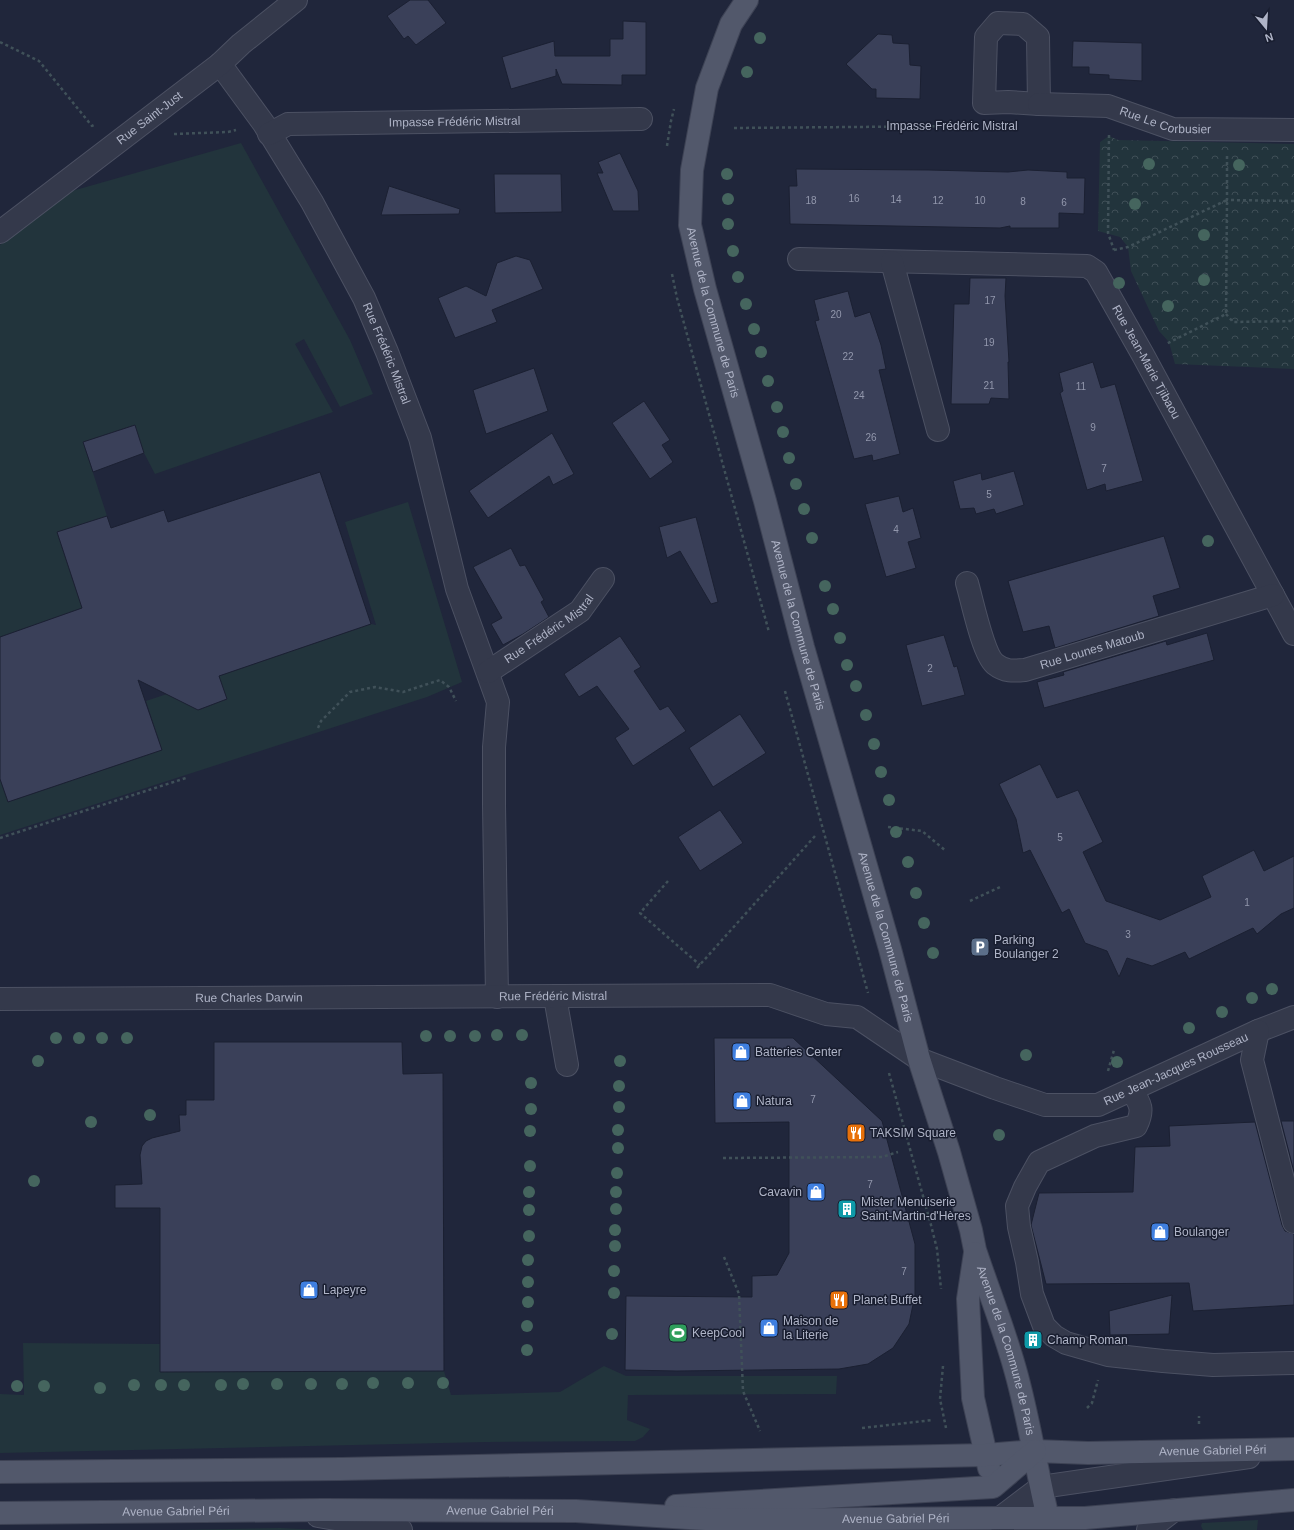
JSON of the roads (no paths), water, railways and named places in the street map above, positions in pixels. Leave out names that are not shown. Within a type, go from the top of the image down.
[{"type":"main road","name":"Avenue de la Commune de Paris","points":[[747,0],[731,24],[707,88],[692,170],[690,225],[803,647],[890,949],[919,1059],[948,1146],[975,1250],[1015,1368],[1035,1451]]},
{"type":"main road","name":"Avenue de la Commune de Paris","points":[[975,1250],[968,1299],[970,1350],[973,1398],[986,1455]]},
{"type":"main road","name":"Avenue Gabriel Péri","points":[[0,1472],[341,1469],[986,1455],[1035,1451],[1088,1452],[1294,1450]]},
{"type":"main road","points":[[1035,1451],[1041,1487],[1050,1524]]},
{"type":"main road","points":[[576,1511],[993,1487],[1035,1451]]},
{"type":"main road","points":[[986,1455],[1002,1524]]},
{"type":"main road","name":"Avenue Gabriel Péri","points":[[0,1513],[281,1510],[576,1511],[722,1520],[1050,1524],[1085,1518],[1135,1513],[1294,1500]]},
{"type":"street","name":"Rue Saint-Just","points":[[0,232],[220,64],[241,44],[296,0]]},
{"type":"street","name":"Rue Frédéric Mistral","points":[[220,64],[267,129],[312,202],[364,298],[387,352],[420,438],[457,589],[498,702],[494,747],[497,996],[555,997],[770,995],[826,1014],[856,1017],[919,1059]]},
{"type":"street","name":"Rue Le Corbusier","points":[[1039,104],[1108,106],[1173,129],[1294,130]]},
{"type":"street","name":"Impasse Frédéric Mistral","points":[[267,129],[288,124],[641,119]]},
{"type":"street","points":[[799,259],[892,262],[938,430]]},
{"type":"street","name":"Rue Jean-Marie Tjibaou","points":[[892,262],[1087,266],[1096,272],[1143,355],[1294,634]]},
{"type":"street","name":"Rue Frédéric Mistral","points":[[488,672],[580,611],[603,579]]},
{"type":"street","name":"Rue Lounes Matoub","points":[[966,583],[987,653],[995,664],[1009,671],[1025,670],[1272,595]]},
{"type":"street","name":"Rue Charles Darwin","points":[[0,999],[497,996]]},
{"type":"street","points":[[555,997],[567,1065]]},
{"type":"street","name":"Rue Jean-Jacques Rousseau","points":[[919,1059],[1045,1105],[1098,1105],[1258,1031],[1294,1017]]},
{"type":"street","points":[[1258,1031],[1252,1060],[1294,1222]]},
{"type":"street","points":[[1131,1090],[1139,1101],[1141,1116],[1136,1126],[1095,1136],[1039,1162],[1020,1199],[1018,1206],[1019,1227],[1032,1294],[1044,1326],[1054,1336],[1066,1343],[1108,1355],[1163,1362],[1213,1365],[1294,1363]]},
{"type":"street","points":[[1002,1524],[1041,1487],[1294,1450]]},
{"type":"street","points":[[281,1510],[401,1530]]},
{"type":"street","points":[[1135,1513],[1151,1529],[1174,1510]]},
{"type":"place","name":"Parking Boulanger 2","points":[[980,947]]},
{"type":"place","name":"Batteries Center","points":[[741,1052]]},
{"type":"place","name":"Natura","points":[[742,1101]]},
{"type":"place","name":"TAKSIM Square","points":[[856,1133]]},
{"type":"place","name":"Cavavin","points":[[816,1192]]},
{"type":"place","name":"Mister Menuiserie Saint-Martin-d'Hères","points":[[847,1209]]},
{"type":"place","name":"Boulanger","points":[[1160,1232]]},
{"type":"place","name":"Lapeyre","points":[[309,1290]]},
{"type":"place","name":"Planet Buffet","points":[[839,1300]]},
{"type":"place","name":"Maison de la Literie","points":[[769,1328]]},
{"type":"place","name":"KeepCool","points":[[678,1333]]},
{"type":"place","name":"Champ Roman","points":[[1033,1340]]}]
